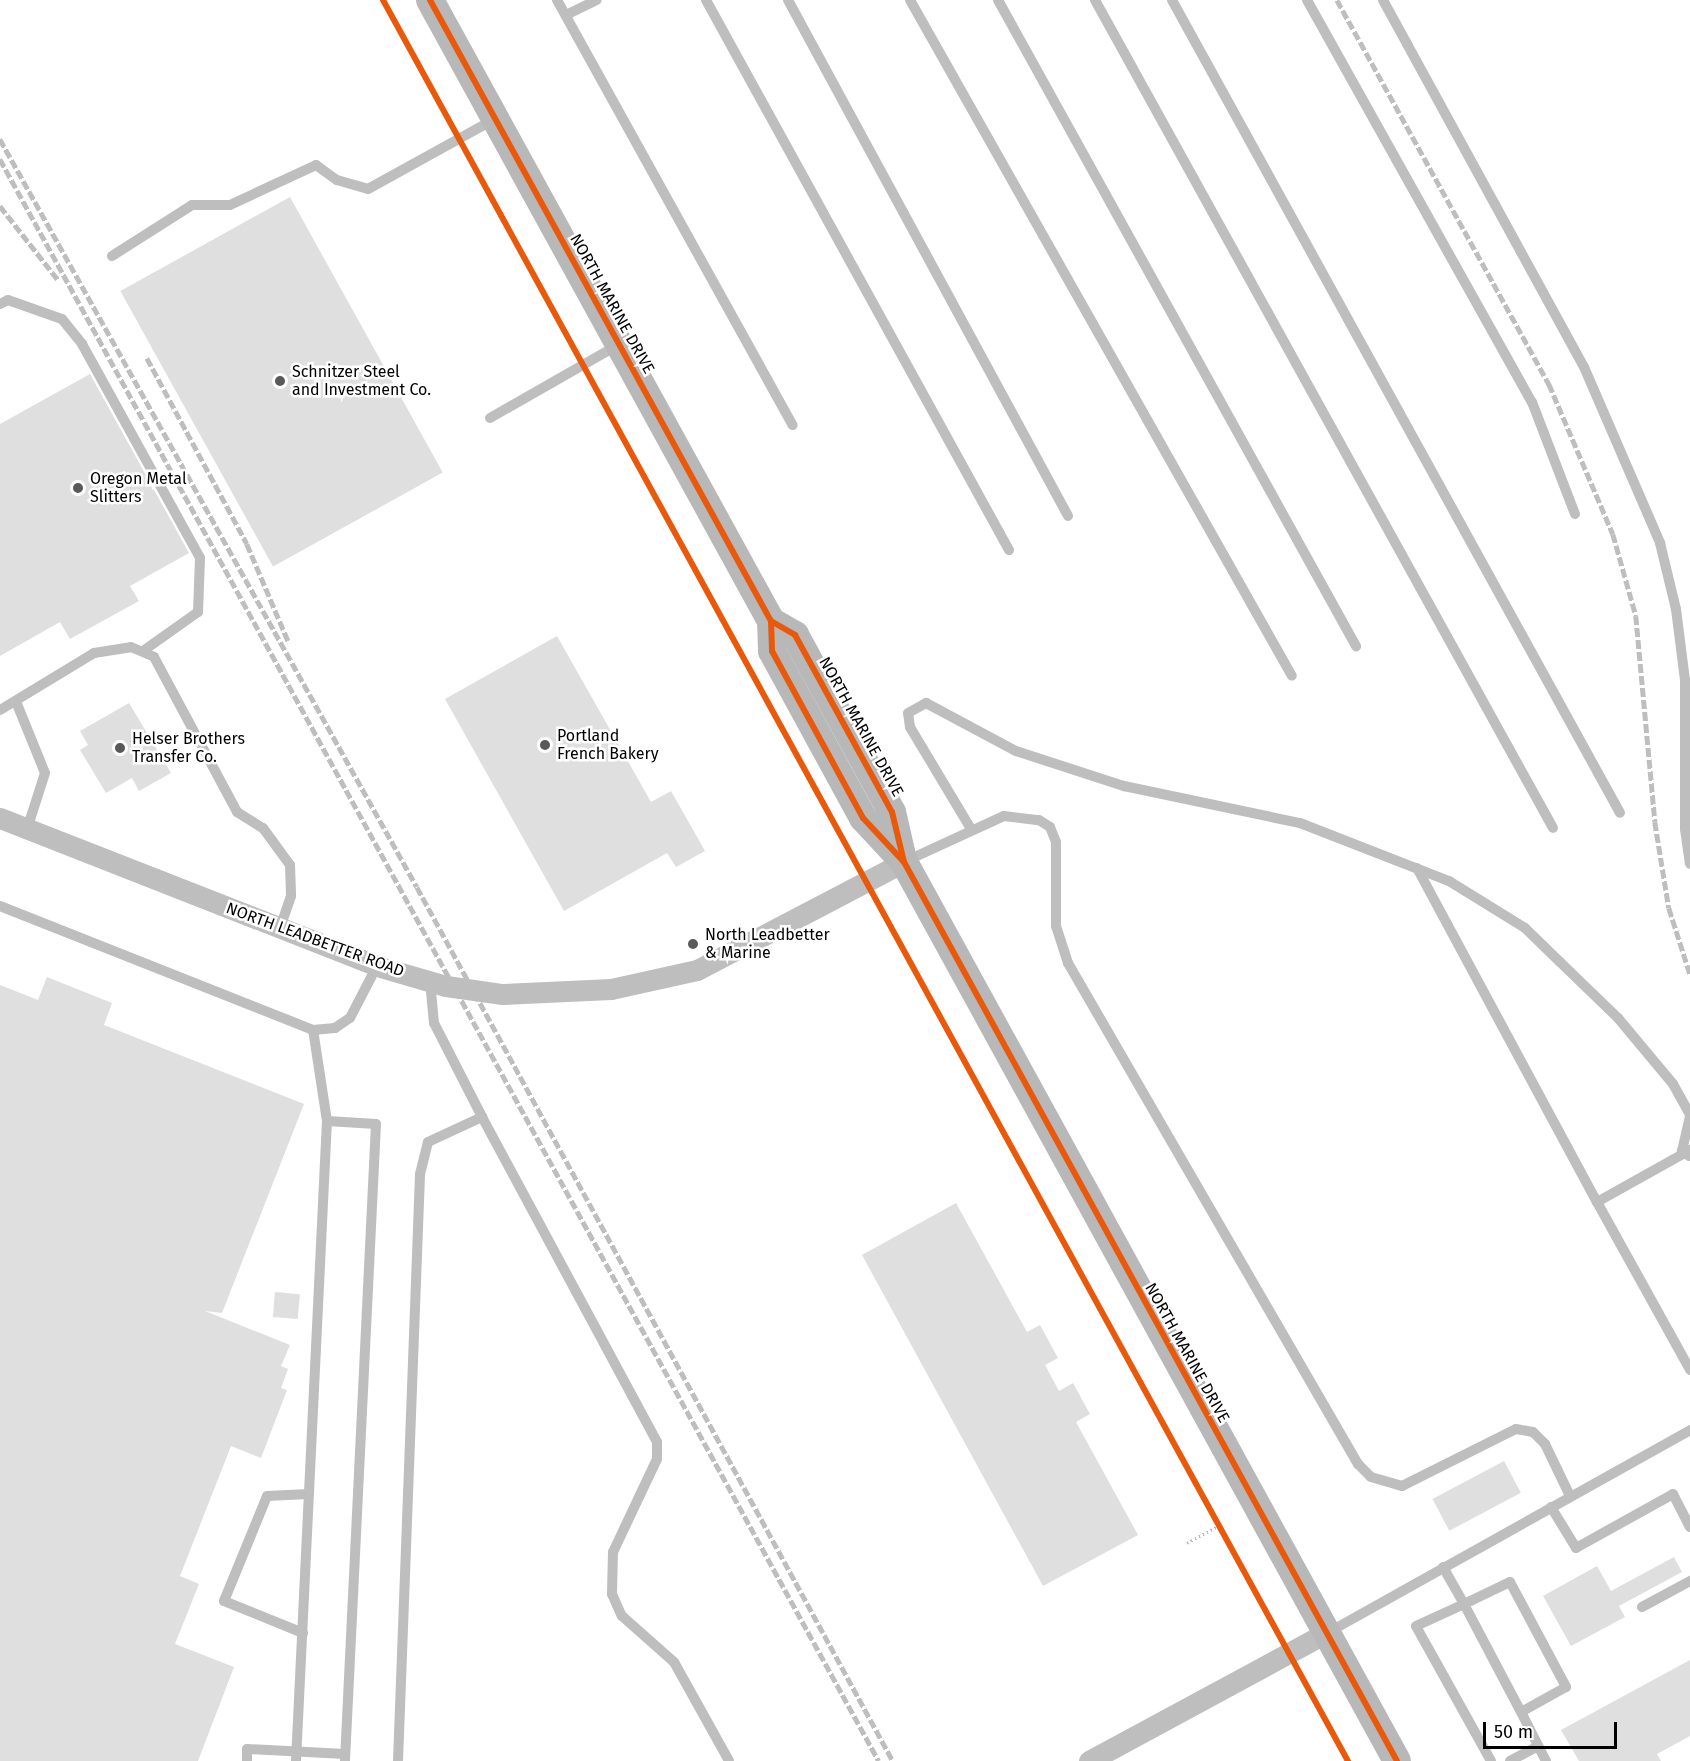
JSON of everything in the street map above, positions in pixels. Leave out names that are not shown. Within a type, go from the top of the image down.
[{"type":"main road","name":"NORTH MARINE DRIVE","points":[[430,0],[771,621],[795,635],[892,812],[904,862],[1396,1761]]},
{"type":"street","name":"NORTH LEADBETTER ROAD","points":[[0,818],[377,966],[430,981],[533,995],[654,982],[728,957],[904,862]]},
{"type":"street","points":[[1089,1761],[1326,1633]]},
{"type":"lane","points":[[557,0],[793,425]]},
{"type":"lane","points":[[566,15],[597,0]]},
{"type":"lane","points":[[706,0],[1009,550]]},
{"type":"lane","points":[[788,0],[1068,516]]},
{"type":"lane","points":[[910,0],[1292,676]]},
{"type":"lane","points":[[998,0],[1356,646]]},
{"type":"lane","points":[[1095,0],[1553,828]]},
{"type":"lane","points":[[1172,0],[1620,813]]},
{"type":"lane","points":[[1306,0],[1532,402],[1575,514]]},
{"type":"lane","points":[[1383,0],[1584,367],[1660,543],[1676,609],[1685,680],[1685,829],[1690,864]]},
{"type":"lane","points":[[111,256],[192,205],[230,205],[316,165],[337,180],[368,189],[495,120]]},
{"type":"lane","points":[[0,304],[8,300],[62,319],[82,344],[200,558],[198,612],[143,651]]},
{"type":"lane","points":[[490,418],[619,345]]},
{"type":"lane","points":[[0,710],[17,704],[94,653],[131,647],[143,651],[161,664],[237,812],[263,828],[290,865],[291,896],[280,928]]},
{"type":"lane","points":[[971,829],[910,727],[908,712],[926,703],[1016,751],[1124,786],[1300,823],[1417,868],[1526,928],[1618,1018],[1672,1084],[1690,1115],[1688,1154],[1597,1202]]},
{"type":"lane","points":[[17,704],[45,773],[27,829]]},
{"type":"lane","points":[[904,862],[971,829],[1004,816],[1039,820],[1050,827],[1056,842],[1056,926],[1068,963],[1358,1464],[1371,1477],[1402,1486],[1516,1430],[1533,1432],[1545,1444],[1570,1496]]},
{"type":"lane","points":[[1417,868],[1690,1370]]},
{"type":"lane","points":[[0,906],[312,1030],[335,1028],[350,1018],[377,966]]},
{"type":"lane","points":[[430,981],[434,1023],[657,1442],[657,1459],[614,1552],[612,1594],[622,1616],[674,1662],[729,1761]]},
{"type":"lane","points":[[296,1756],[327,1121],[312,1030]]},
{"type":"lane","points":[[398,1761],[420,1174],[428,1142],[482,1117]]},
{"type":"lane","points":[[247,1761],[247,1749],[296,1756],[345,1758],[376,1124],[327,1121]]},
{"type":"lane","points":[[1326,1633],[1690,1430]]},
{"type":"lane","points":[[303,1633],[224,1601],[267,1496],[309,1494]]},
{"type":"lane","points":[[1551,1506],[1575,1548],[1672,1494],[1690,1527]]},
{"type":"lane","points":[[1443,1567],[1546,1761]]},
{"type":"lane","points":[[1642,1606],[1690,1581]]},
{"type":"lane","points":[[1491,1761],[1416,1626],[1510,1582],[1566,1687],[1521,1712]]},
{"type":"lane","points":[[1510,1761],[1538,1746]]},
{"type":"path","points":[[1187,1543],[1221,1524]]},
{"type":"building","name":"Schnitzer Steel and Investment Co.","points":[[290,197],[443,473],[273,567],[120,291]]},
{"type":"building","name":"Oregon Metal Slitters","points":[[90,374],[189,553],[130,586],[139,601],[70,639],[60,622],[0,656],[0,424]]},
{"type":"building","name":"Portland French Bakery","points":[[557,636],[651,802],[671,791],[705,851],[676,867],[667,853],[564,911],[445,699]]},
{"type":"building","name":"Helser Brothers Transfer Co.","points":[[129,703],[171,773],[139,791],[132,778],[106,793],[80,750],[88,745],[80,731]]},
{"type":"building","points":[[47,977],[112,1003],[104,1025],[304,1104],[222,1313],[205,1311],[290,1345],[281,1366],[288,1369],[281,1388],[287,1390],[261,1458],[231,1446],[180,1576],[199,1584],[175,1644],[234,1667],[198,1761],[0,1761],[0,985],[38,1000]]},
{"type":"building","points":[[956,1203],[1027,1332],[1040,1325],[1058,1358],[1045,1365],[1059,1391],[1073,1383],[1090,1414],[1076,1422],[1138,1535],[1043,1586],[862,1255]]},
{"type":"building","points":[[275,1292],[300,1294],[298,1319],[273,1317]]},
{"type":"building","points":[[1504,1461],[1521,1493],[1449,1531],[1432,1499]]},
{"type":"building","points":[[1674,1557],[1682,1572],[1619,1606],[1625,1617],[1571,1646],[1543,1596],[1597,1566],[1611,1591]]},
{"type":"building","points":[[1690,1660],[1690,1736],[1657,1754],[1661,1761],[1579,1761],[1561,1730]]},
{"type":"railway","points":[[1337,0],[1549,384],[1613,534],[1636,616],[1655,822],[1669,908],[1690,974]]},
{"type":"railway","points":[[0,139],[417,887],[893,1761]]},
{"type":"railway","points":[[0,159],[879,1761]]},
{"type":"railway","points":[[0,206],[59,281]]},
{"type":"railway","points":[[147,358],[247,544],[289,643]]},
{"type":"cycle path","points":[[383,0],[1348,1761]]},
{"type":"cycle path","points":[[430,0],[771,621],[772,651],[863,818],[904,862],[1397,1761]]},
{"type":"cycle path","points":[[771,621],[795,635],[892,812],[904,862]]},
{"type":"place","name":"Schnitzer Steel and Investment Co.","points":[[280,381]]},
{"type":"place","name":"Oregon Metal Slitters","points":[[78,488]]},
{"type":"place","name":"Portland French Bakery","points":[[545,745]]},
{"type":"place","name":"Helser Brothers Transfer Co.","points":[[120,748]]},
{"type":"place","name":"North Leadbetter & Marine","points":[[693,944]]}]
